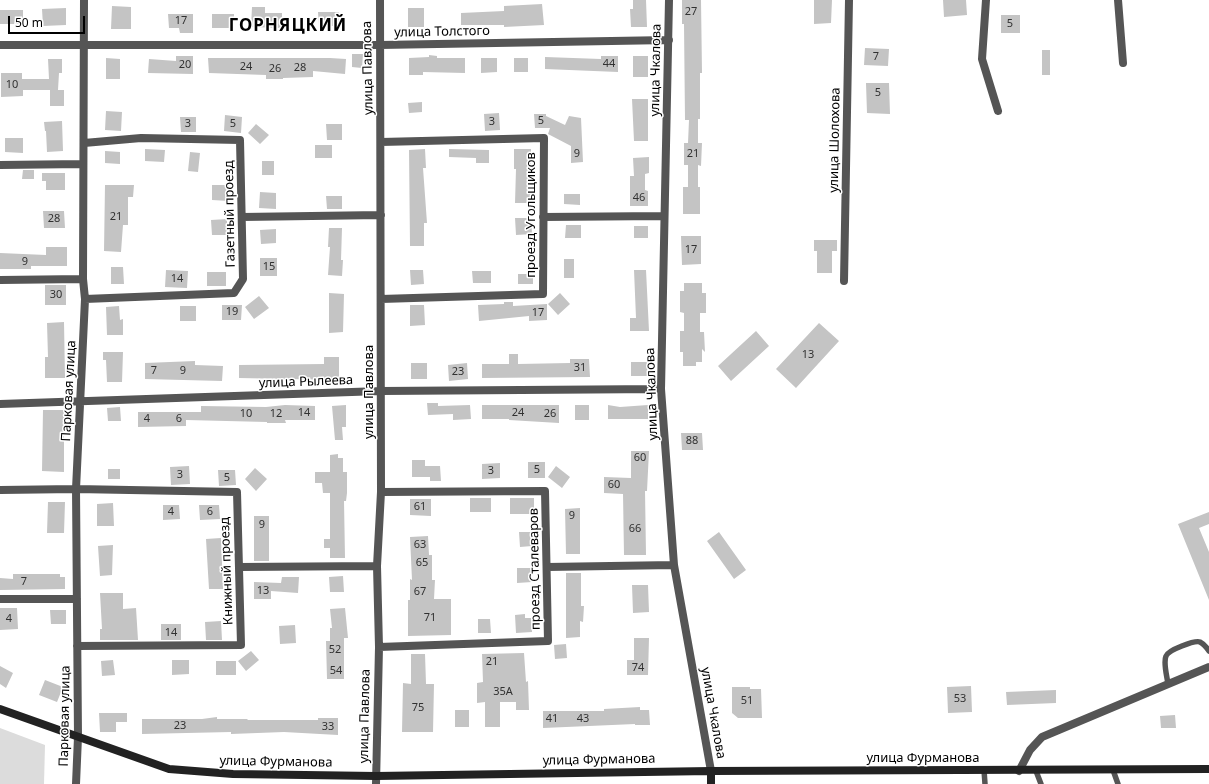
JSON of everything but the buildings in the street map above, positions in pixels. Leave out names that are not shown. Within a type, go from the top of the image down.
[{"type":"street","name":"Парковая улица","points":[[76,784],[78,737],[76,490],[82,402],[85,299],[83,280],[84,0]]},
{"type":"street","name":"улица Павлова","points":[[376,780],[379,647],[377,566],[381,492],[380,0]]},
{"type":"street","name":"улица Чкалова","points":[[668,0],[669,40],[661,389],[674,566],[711,771],[711,784]]},
{"type":"street","name":"улица Шолохова","points":[[844,281],[849,0]]},
{"type":"street","points":[[986,0],[982,59],[998,111]]},
{"type":"street","points":[[1118,0],[1123,63]]},
{"type":"street","name":"улица Толстого","points":[[0,45],[380,45],[669,40]]},
{"type":"street","name":"Газетный проезд","points":[[84,143],[141,138],[240,140],[243,279],[234,292],[85,299]]},
{"type":"street","name":"проезд Угольщиков","points":[[381,142],[544,138],[543,294],[381,299]]},
{"type":"street","points":[[0,165],[83,164]]},
{"type":"street","points":[[242,218],[381,215]]},
{"type":"street","points":[[544,217],[664,216]]},
{"type":"street","points":[[0,280],[83,280]]},
{"type":"street","name":"улица Рылеева","points":[[0,404],[381,391],[661,389]]},
{"type":"street","points":[[0,490],[76,490]]},
{"type":"street","name":"Книжный проезд","points":[[76,490],[237,492],[241,645],[77,646]]},
{"type":"street","name":"проезд Сталеваров","points":[[379,647],[548,642],[545,491],[381,492]]},
{"type":"street","points":[[239,567],[377,566]]},
{"type":"street","points":[[547,567],[674,566]]},
{"type":"street","points":[[0,599],[77,598]]},
{"type":"street","points":[[1019,771],[1030,750],[1042,737],[1209,667]]},
{"type":"street","name":"улица Фурманова","points":[[0,709],[169,769],[233,774],[376,780],[711,771],[1036,771],[1209,769]]},
{"type":"lane","points":[[1168,684],[1166,656],[1169,652],[1195,641],[1200,642],[1209,651]]},
{"type":"lane","points":[[984,770],[985,784]]},
{"type":"lane","points":[[1113,770],[1118,784]]},
{"type":"lane","points":[[1036,771],[1041,784]]},
{"type":"shaded area","points":[[0,728],[45,745],[44,784],[0,784]]},
{"type":"district","name":"ГОРНЯЦКИЙ","points":[[288,26]]}]
